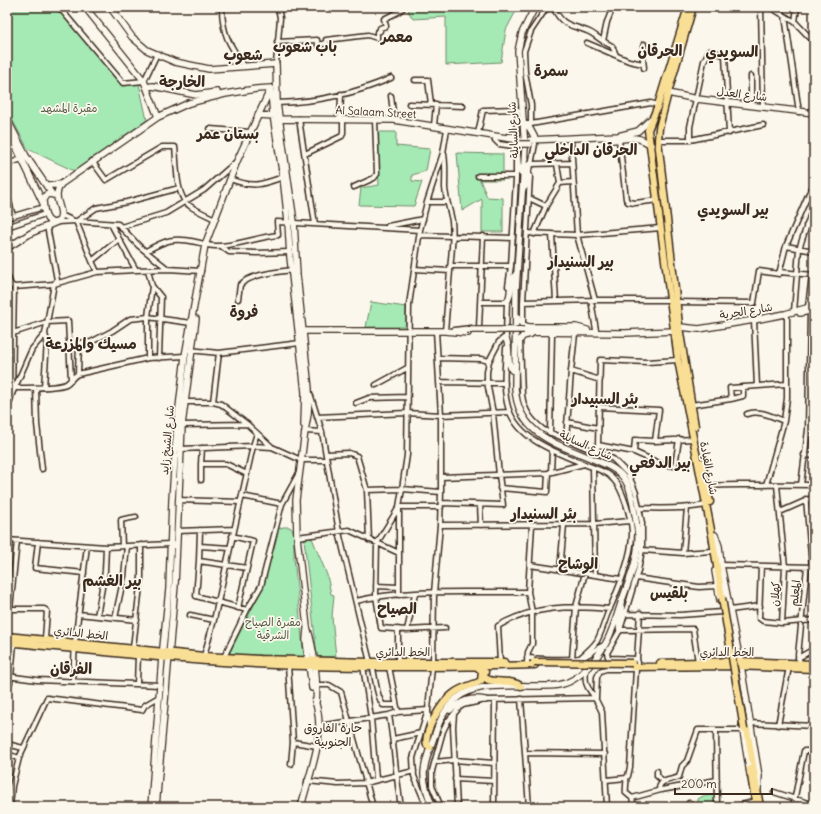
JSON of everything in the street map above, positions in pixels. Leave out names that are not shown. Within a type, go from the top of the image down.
[{"type":"main road","points":[[85,7],[145,84],[158,117]]},
{"type":"main road","points":[[110,7],[132,37],[147,50],[174,62],[209,68],[276,64],[273,87],[273,115],[291,222],[290,252],[305,392],[304,431],[296,500],[297,537],[307,627],[306,640],[312,664],[319,726],[318,746],[307,781],[301,807]]},
{"type":"main road","name":"شارع السايلة","points":[[433,807],[426,793],[424,779],[425,764],[430,747],[446,711],[455,700],[472,690],[486,687],[561,685],[574,679],[586,669],[605,645],[616,622],[635,564],[638,546],[632,496],[628,484],[621,475],[611,467],[544,438],[532,429],[524,417],[518,403],[516,393],[515,345],[517,273],[525,148],[518,57],[519,45],[524,27],[535,7]]},
{"type":"main road","points":[[649,129],[658,105],[688,7]]},
{"type":"main road","points":[[659,134],[668,93],[693,7]]},
{"type":"main road","points":[[145,84],[196,95],[260,85],[273,87]]},
{"type":"main road","points":[[273,87],[277,104],[309,389],[308,414],[304,431]]},
{"type":"main road","points":[[43,205],[44,196],[54,195],[61,184],[92,161],[158,117],[197,100],[273,87]]},
{"type":"main road","name":"شارع الشيخ زايد","points":[[151,807],[160,685],[166,655],[170,544],[177,425],[205,245],[237,161],[258,115],[273,87]]},
{"type":"main road","name":"شارع العدل","points":[[668,93],[697,99],[814,113]]},
{"type":"main road","points":[[258,115],[273,115],[278,118]]},
{"type":"main road","points":[[447,130],[518,144],[618,136],[638,131],[654,117]]},
{"type":"main road","points":[[7,118],[26,156],[54,195],[61,215],[57,222],[44,227],[7,248]]},
{"type":"main road","name":"Al Salaam Street","points":[[278,118],[394,120],[434,126],[447,130],[478,133],[496,139]]},
{"type":"main road","points":[[524,124],[529,127],[533,142]]},
{"type":"main road","points":[[649,129],[656,125],[659,134]]},
{"type":"main road","points":[[7,128],[43,205],[49,222],[57,222]]},
{"type":"main road","points":[[649,129],[653,136],[659,134]]},
{"type":"main road","name":"شارع القيادة","points":[[649,129],[661,228],[677,330],[707,486],[723,598],[760,807]]},
{"type":"main road","points":[[638,131],[642,131],[644,134],[642,139]]},
{"type":"main road","name":"شارع القيادة","points":[[659,134],[673,301]]},
{"type":"main road","points":[[533,142],[571,142],[632,138],[642,139],[651,145]]},
{"type":"main road","points":[[518,144],[518,168],[521,173],[524,173]]},
{"type":"main road","points":[[523,189],[527,184],[529,165],[532,164]]},
{"type":"main road","points":[[46,185],[61,184]]},
{"type":"main road","points":[[44,227],[46,216]]},
{"type":"main road","points":[[156,807],[166,655],[175,585],[182,425],[188,352],[201,290],[201,271]]},
{"type":"main road","points":[[507,302],[510,298],[511,281],[517,273]]},
{"type":"main road","points":[[515,345],[523,336],[528,334],[576,334],[596,330],[702,331],[787,317],[811,308]]},
{"type":"main road","name":"شارع الحرية","points":[[754,322],[811,308]]},
{"type":"main road","points":[[516,316],[524,329]]},
{"type":"main road","points":[[303,331],[468,331],[524,329],[587,331],[677,330]]},
{"type":"main road","name":"شارع القيادة","points":[[677,330],[678,360],[706,505],[714,535]]},
{"type":"main road","points":[[506,338],[510,349],[509,365],[512,370],[516,371]]},
{"type":"main road","points":[[714,535],[712,551],[717,586],[738,700],[746,728]]},
{"type":"main road","points":[[714,535],[719,546],[721,566],[746,698],[746,728]]},
{"type":"main road","points":[[620,630],[618,627],[622,613],[621,605]]},
{"type":"main road","points":[[725,628],[729,631],[732,627]]},
{"type":"main road","name":"الخط الدائري","points":[[7,636],[45,639],[75,646],[138,655],[204,656],[312,664],[363,666],[371,664],[389,667],[433,665],[635,664],[698,662],[740,664],[799,661],[814,664]]},
{"type":"main road","name":"الخط الدائري","points":[[10,643],[133,648],[166,655],[288,665],[371,664],[398,662],[433,665]]},
{"type":"main road","name":"الخط الدائري","points":[[446,665],[477,667],[527,660],[535,664]]},
{"type":"main road","points":[[498,664],[494,668],[486,671],[484,675],[486,679],[514,683],[521,686]]},
{"type":"main road","points":[[635,664],[661,667],[731,664]]},
{"type":"main road","points":[[740,664],[814,669]]},
{"type":"main road","points":[[430,747],[426,742],[429,728],[440,709],[451,695],[465,687],[481,681],[482,671],[477,667]]},
{"type":"main road","points":[[738,700],[742,697],[746,698]]},
{"type":"main road","points":[[446,711],[462,702],[476,699],[484,700]]},
{"type":"main road","name":"شارع القيادة","points":[[755,804],[756,791]]},
{"type":"street","points":[[59,7],[123,83],[145,84],[157,54]]},
{"type":"street","points":[[222,7],[223,27],[227,40],[244,66]]},
{"type":"street","points":[[276,64],[280,18],[278,7]]},
{"type":"street","points":[[277,42],[317,40],[318,45],[326,42],[368,35],[377,38],[377,32],[380,31],[380,28],[386,26],[384,19],[398,12],[404,7]]},
{"type":"street","points":[[531,124],[531,104],[526,77],[524,51],[531,31],[546,7]]},
{"type":"street","points":[[553,7],[560,20],[571,26],[589,32],[603,42],[612,46],[616,55]]},
{"type":"street","points":[[603,42],[607,22],[613,7]]},
{"type":"street","points":[[761,7],[763,107]]},
{"type":"street","points":[[770,7],[795,22],[814,42]]},
{"type":"street","points":[[795,22],[797,7]]},
{"type":"street","points":[[785,16],[799,112]]},
{"type":"street","points":[[587,43],[630,62],[643,66],[644,44]]},
{"type":"street","points":[[690,140],[690,127],[704,61],[709,51],[725,55],[729,133]]},
{"type":"street","points":[[751,76],[751,106]]},
{"type":"street","points":[[277,104],[323,99],[370,87],[391,78]]},
{"type":"street","points":[[415,80],[428,80],[434,104],[434,126]]},
{"type":"street","points":[[305,154],[342,136],[344,133],[341,94]]},
{"type":"street","points":[[391,96],[394,120]]},
{"type":"street","points":[[517,122],[531,124],[651,103],[658,105]]},
{"type":"street","points":[[409,104],[463,106]]},
{"type":"street","points":[[478,133],[482,112],[484,110],[517,109],[516,136],[496,139]]},
{"type":"street","points":[[299,119],[314,224]]},
{"type":"street","points":[[354,187],[374,178],[377,174],[375,120]]},
{"type":"street","points":[[659,134],[690,140],[763,125]]},
{"type":"street","points":[[210,129],[250,132]]},
{"type":"street","points":[[399,595],[399,507],[407,455],[409,306],[422,219],[444,153],[447,130]]},
{"type":"street","points":[[619,140],[626,199],[628,202],[635,203],[658,200]]},
{"type":"street","points":[[524,329],[523,302],[533,142]]},
{"type":"street","points":[[571,142],[577,235],[593,300],[596,330]]},
{"type":"street","points":[[518,144],[513,238],[507,302],[505,383],[507,402],[510,412],[517,425],[527,435],[552,450],[610,476],[616,482],[621,492],[630,520],[632,532],[629,553],[621,579],[597,641],[580,658]]},
{"type":"street","points":[[92,161],[106,180],[162,147],[175,147],[179,188],[184,201],[189,206],[215,219]]},
{"type":"street","points":[[444,153],[446,164],[445,188],[452,220],[453,235],[450,268],[448,331],[465,328],[507,328]]},
{"type":"street","points":[[7,164],[22,159]]},
{"type":"street","points":[[121,227],[166,213],[204,190],[237,161]]},
{"type":"street","points":[[532,164],[572,163]]},
{"type":"street","points":[[534,234],[546,206],[560,183],[557,164]]},
{"type":"street","points":[[478,176],[516,176]]},
{"type":"street","points":[[230,179],[244,185],[260,185],[283,177]]},
{"type":"street","points":[[560,183],[573,182]]},
{"type":"street","points":[[779,272],[786,246],[809,193],[814,185]]},
{"type":"street","points":[[76,221],[96,208],[179,188]]},
{"type":"street","points":[[809,193],[814,197]]},
{"type":"street","points":[[7,194],[13,216]]},
{"type":"street","points":[[529,198],[546,206]]},
{"type":"street","points":[[427,202],[447,202]]},
{"type":"street","points":[[794,312],[799,249],[814,204]]},
{"type":"street","points":[[7,218],[43,205]]},
{"type":"street","points":[[61,215],[76,221],[97,272]]},
{"type":"street","points":[[7,227],[46,216]]},
{"type":"street","points":[[381,228],[422,219]]},
{"type":"street","points":[[57,222],[76,221],[118,224],[146,251],[168,269]]},
{"type":"street","points":[[146,251],[163,241],[180,239],[198,242],[205,245],[221,246],[278,235],[277,222],[420,230]]},
{"type":"street","points":[[111,224],[136,270]]},
{"type":"street","points":[[806,226],[814,226]]},
{"type":"street","points":[[7,411],[12,394],[32,349],[45,334],[54,284],[57,280],[44,227]]},
{"type":"street","points":[[527,233],[577,235],[661,228]]},
{"type":"street","points":[[552,234],[556,301]]},
{"type":"street","points":[[420,235],[513,238]]},
{"type":"street","points":[[479,328],[484,236]]},
{"type":"street","points":[[92,261],[119,239]]},
{"type":"street","points":[[221,246],[229,252],[257,254],[290,252]]},
{"type":"street","points":[[786,246],[814,251]]},
{"type":"street","points":[[414,269],[483,265],[511,266]]},
{"type":"street","points":[[14,287],[54,284],[97,272],[168,269],[201,271]]},
{"type":"street","points":[[148,270],[152,286],[148,317],[148,358]]},
{"type":"street","points":[[238,299],[240,285],[245,280],[272,273],[292,270]]},
{"type":"street","points":[[523,302],[593,300],[754,303],[759,271],[779,274],[779,272],[813,275],[811,308],[812,367],[808,430],[801,485]]},
{"type":"street","points":[[7,275],[11,285],[14,287],[12,394]]},
{"type":"street","points":[[152,286],[161,297],[160,358]]},
{"type":"street","points":[[7,295],[14,293]]},
{"type":"street","points":[[481,302],[507,302]]},
{"type":"street","points":[[78,374],[79,343],[91,342],[130,319],[148,317],[192,323]]},
{"type":"street","points":[[766,485],[784,421],[787,398],[787,317]]},
{"type":"street","points":[[7,335],[47,322],[68,322],[71,380]]},
{"type":"street","points":[[754,322],[757,386]]},
{"type":"street","points":[[429,728],[428,710],[433,665],[434,593],[441,505],[441,415],[436,331]]},
{"type":"street","points":[[44,387],[48,341],[45,334]]},
{"type":"street","points":[[550,433],[552,334]]},
{"type":"street","points":[[566,440],[571,371],[576,334]]},
{"type":"street","points":[[399,507],[503,505],[493,413],[487,382],[489,361],[499,342],[506,338]]},
{"type":"street","points":[[520,340],[523,404],[533,421],[550,433],[613,459],[627,473],[635,488],[643,530],[642,550],[636,578],[620,630],[607,652],[608,656],[612,658],[635,664]]},
{"type":"street","points":[[15,388],[36,388],[65,384],[71,380],[73,376],[78,374],[148,358],[160,358],[188,352],[219,353],[300,343]]},
{"type":"street","points":[[213,402],[219,353]]},
{"type":"street","points":[[438,358],[482,359],[489,361]]},
{"type":"street","points":[[596,452],[598,445],[600,360],[647,362],[678,360]]},
{"type":"street","points":[[7,362],[13,361]]},
{"type":"street","points":[[376,385],[407,368]]},
{"type":"street","points":[[571,371],[600,380]]},
{"type":"street","points":[[440,382],[505,383]]},
{"type":"street","points":[[731,400],[730,388],[786,384]]},
{"type":"street","points":[[692,405],[731,400],[743,396],[743,387]]},
{"type":"street","points":[[36,388],[37,424],[42,469]]},
{"type":"street","points":[[309,389],[322,432],[339,532],[381,702],[386,706],[396,705]]},
{"type":"street","points":[[356,403],[369,398],[408,397]]},
{"type":"street","points":[[184,402],[213,402],[221,404],[247,424],[272,447],[301,460],[327,460]]},
{"type":"street","points":[[599,407],[659,410],[655,441]]},
{"type":"street","points":[[317,417],[407,413],[441,415],[510,412]]},
{"type":"street","points":[[747,414],[752,412],[760,413],[784,421]]},
{"type":"street","points":[[567,422],[598,428]]},
{"type":"street","points":[[182,425],[247,424]]},
{"type":"street","points":[[808,430],[814,430]]},
{"type":"street","points":[[304,431],[322,432]]},
{"type":"street","points":[[204,656],[214,620],[232,536],[257,433]]},
{"type":"street","points":[[634,452],[635,440],[655,441],[693,439]]},
{"type":"street","points":[[598,445],[634,452],[661,464],[675,466],[679,440]]},
{"type":"street","points":[[181,449],[253,446],[272,447]]},
{"type":"street","points":[[201,480],[202,448]]},
{"type":"street","points":[[500,488],[547,492],[552,450]]},
{"type":"street","points":[[326,454],[349,453],[357,456],[367,490],[369,540]]},
{"type":"street","points":[[804,455],[814,456]]},
{"type":"street","points":[[202,464],[226,464],[247,474]]},
{"type":"street","points":[[441,477],[549,473],[584,464]]},
{"type":"street","points":[[593,468],[595,575]]},
{"type":"street","points":[[224,657],[247,610],[261,586],[282,504],[299,473]]},
{"type":"street","points":[[707,486],[738,484],[814,485]]},
{"type":"street","name":"كهلان","points":[[777,485],[785,567],[782,622]]},
{"type":"street","points":[[367,490],[402,489],[441,492]]},
{"type":"street","points":[[242,496],[282,504]]},
{"type":"street","points":[[780,512],[814,496]]},
{"type":"street","points":[[178,500],[240,502]]},
{"type":"street","name":"المعلم","points":[[799,661],[801,622],[811,567],[812,539],[806,500]]},
{"type":"street","points":[[480,505],[481,525]]},
{"type":"street","points":[[640,508],[668,509],[706,505]]},
{"type":"street","points":[[399,507],[377,543],[376,596],[381,628],[407,630],[445,628]]},
{"type":"street","points":[[683,553],[687,508]]},
{"type":"street","points":[[115,618],[124,576],[124,546],[121,520],[125,518],[136,518]]},
{"type":"street","points":[[440,525],[594,524],[630,520]]},
{"type":"street","points":[[560,570],[564,524]]},
{"type":"street","points":[[532,525],[528,592],[532,612],[532,644],[527,660],[580,658],[590,654],[601,645],[605,645]]},
{"type":"street","points":[[177,531],[234,529]]},
{"type":"street","points":[[200,530],[196,596],[247,610]]},
{"type":"street","points":[[297,537],[350,530],[399,553]]},
{"type":"street","points":[[232,536],[253,541],[238,608]]},
{"type":"street","points":[[7,540],[106,547],[170,544]]},
{"type":"street","points":[[17,541],[8,609],[44,609],[46,611],[45,639]]},
{"type":"street","points":[[38,542],[35,568],[84,573]]},
{"type":"street","points":[[133,648],[141,577],[141,545]]},
{"type":"street","points":[[73,681],[78,614],[87,546]]},
{"type":"street","points":[[200,546],[230,548]]},
{"type":"street","points":[[97,616],[105,571],[106,547]]},
{"type":"street","points":[[642,550],[683,553],[712,551]]},
{"type":"street","points":[[199,561],[247,568]]},
{"type":"street","points":[[530,565],[621,579]]},
{"type":"street","points":[[721,566],[811,567]]},
{"type":"street","points":[[761,566],[760,620],[782,622],[814,620]]},
{"type":"street","points":[[572,659],[576,607],[585,573]]},
{"type":"street","points":[[636,578],[699,586],[717,586]]},
{"type":"street","points":[[376,586],[399,587]]},
{"type":"street","points":[[356,602],[376,596],[434,593],[528,592]]},
{"type":"street","points":[[407,630],[415,594]]},
{"type":"street","points":[[730,610],[760,606]]},
{"type":"street","points":[[498,664],[498,626],[508,620],[532,612],[567,607],[610,609]]},
{"type":"street","points":[[625,614],[640,613],[680,615],[722,612]]},
{"type":"street","points":[[634,807],[632,798],[626,793],[625,788],[627,782],[626,778],[630,767],[635,664],[640,613]]},
{"type":"street","points":[[78,614],[136,620]]},
{"type":"street","points":[[190,614],[214,620]]},
{"type":"street","points":[[398,629],[398,662]]},
{"type":"street","points":[[620,630],[693,629],[698,662]]},
{"type":"street","points":[[7,696],[10,643]]},
{"type":"street","points":[[799,661],[814,649]]},
{"type":"street","points":[[137,684],[138,655]]},
{"type":"street","points":[[596,698],[597,677],[600,671],[635,664]]},
{"type":"street","points":[[288,665],[293,742],[291,764]]},
{"type":"street","points":[[363,666],[371,718],[376,779]]},
{"type":"street","points":[[389,667],[398,712]]},
{"type":"street","points":[[778,725],[789,668]]},
{"type":"street","points":[[586,669],[586,683],[596,698],[602,712],[607,807]]},
{"type":"street","points":[[9,677],[37,680],[160,685]]},
{"type":"street","points":[[314,685],[329,685],[341,692],[350,721],[365,783],[373,807]]},
{"type":"street","points":[[10,807],[12,786],[19,758],[47,698],[142,710],[145,705],[159,697]]},
{"type":"street","points":[[441,807],[432,782],[432,771],[443,731],[454,713],[463,705],[484,700],[596,698]]},
{"type":"street","points":[[521,699],[529,807]]},
{"type":"street","points":[[494,807],[495,700]]},
{"type":"street","points":[[319,726],[389,715],[398,712],[428,710]]},
{"type":"street","points":[[427,807],[417,783],[412,758],[428,710]]},
{"type":"street","points":[[454,713],[454,760],[457,807]]},
{"type":"street","points":[[389,715],[401,807]]},
{"type":"street","points":[[659,790],[660,784],[663,781],[679,777],[682,766],[688,761],[698,730],[778,725],[814,726]]},
{"type":"street","points":[[716,730],[717,807]]},
{"type":"street","points":[[393,739],[421,733]]},
{"type":"street","points":[[293,742],[318,746]]},
{"type":"street","points":[[7,744],[23,748]]},
{"type":"street","points":[[793,807],[804,750],[814,749]]},
{"type":"street","points":[[525,753],[605,754]]},
{"type":"street","points":[[7,754],[19,758]]},
{"type":"street","points":[[435,762],[454,760],[494,763]]},
{"type":"street","points":[[307,781],[338,784],[365,783],[376,779],[414,771]]},
{"type":"street","points":[[657,772],[657,776],[663,781]]},
{"type":"street","points":[[606,780],[626,778]]},
{"type":"street","points":[[455,779],[494,781]]},
{"type":"street","points":[[632,798],[659,790],[717,780]]},
{"type":"street","points":[[774,792],[813,806]]},
{"type":"street","points":[[735,807],[755,804]]},
{"type":"green space","name":"مقبرة المشهد","points":[[7,7],[56,7],[121,84],[139,84],[147,120],[74,171],[28,149],[7,110]]},
{"type":"green space","points":[[412,7],[518,7],[506,30],[501,62],[446,65],[446,17],[413,19],[408,11]]},
{"type":"green space","points":[[376,132],[396,132],[396,146],[430,149],[426,171],[412,175],[412,181],[422,182],[414,206],[359,205],[361,188],[379,185]]},
{"type":"green space","points":[[457,153],[503,154],[503,180],[480,180],[487,197],[503,198],[503,232],[482,232],[482,199],[462,211]]},
{"type":"green space","points":[[371,302],[406,307],[406,327],[366,327]]},
{"type":"green space","name":"مقبرة الصياح الشرقية","points":[[290,527],[294,532],[294,558],[304,657],[229,654],[264,585],[278,529]]},
{"type":"green space","points":[[312,538],[327,575],[331,594],[334,595],[332,617],[336,657],[317,656],[304,539]]},
{"type":"green space","points":[[715,795],[715,807],[698,807],[698,799],[703,796]]},
{"type":"district","name":"معمر","points":[[397,36]]},
{"type":"district","name":"باب شعوب","points":[[305,46]]},
{"type":"district","name":"الحرقان","points":[[660,50]]},
{"type":"district","name":"السويدي","points":[[732,51]]},
{"type":"district","name":"شعوب","points":[[243,54]]},
{"type":"district","name":"سمرة","points":[[551,70]]},
{"type":"district","name":"الخارجة","points":[[182,81]]},
{"type":"district","name":"بستان عمر","points":[[228,133]]},
{"type":"district","name":"الحرقان الداخلي","points":[[591,149]]},
{"type":"district","name":"بير السويدي","points":[[733,209]]},
{"type":"district","name":"بير السنيدار","points":[[581,261]]},
{"type":"district","name":"فروة","points":[[244,311]]},
{"type":"district","name":"مسيك والمزرعة","points":[[91,343]]},
{"type":"district","name":"بئر السبيدار","points":[[605,398]]},
{"type":"district","name":"بير الدفعي","points":[[660,462]]},
{"type":"district","name":"بئر السنيدار","points":[[544,513]]},
{"type":"district","name":"الوشاح","points":[[578,563]]},
{"type":"district","name":"بير الغشم","points":[[112,580]]},
{"type":"district","name":"بلقيس","points":[[669,592]]},
{"type":"district","name":"الصياح","points":[[397,608]]},
{"type":"district","name":"الفرقان","points":[[71,668]]},
{"type":"district","name":"حارة الفاروق الجنوبية","points":[[333,734]]}]
